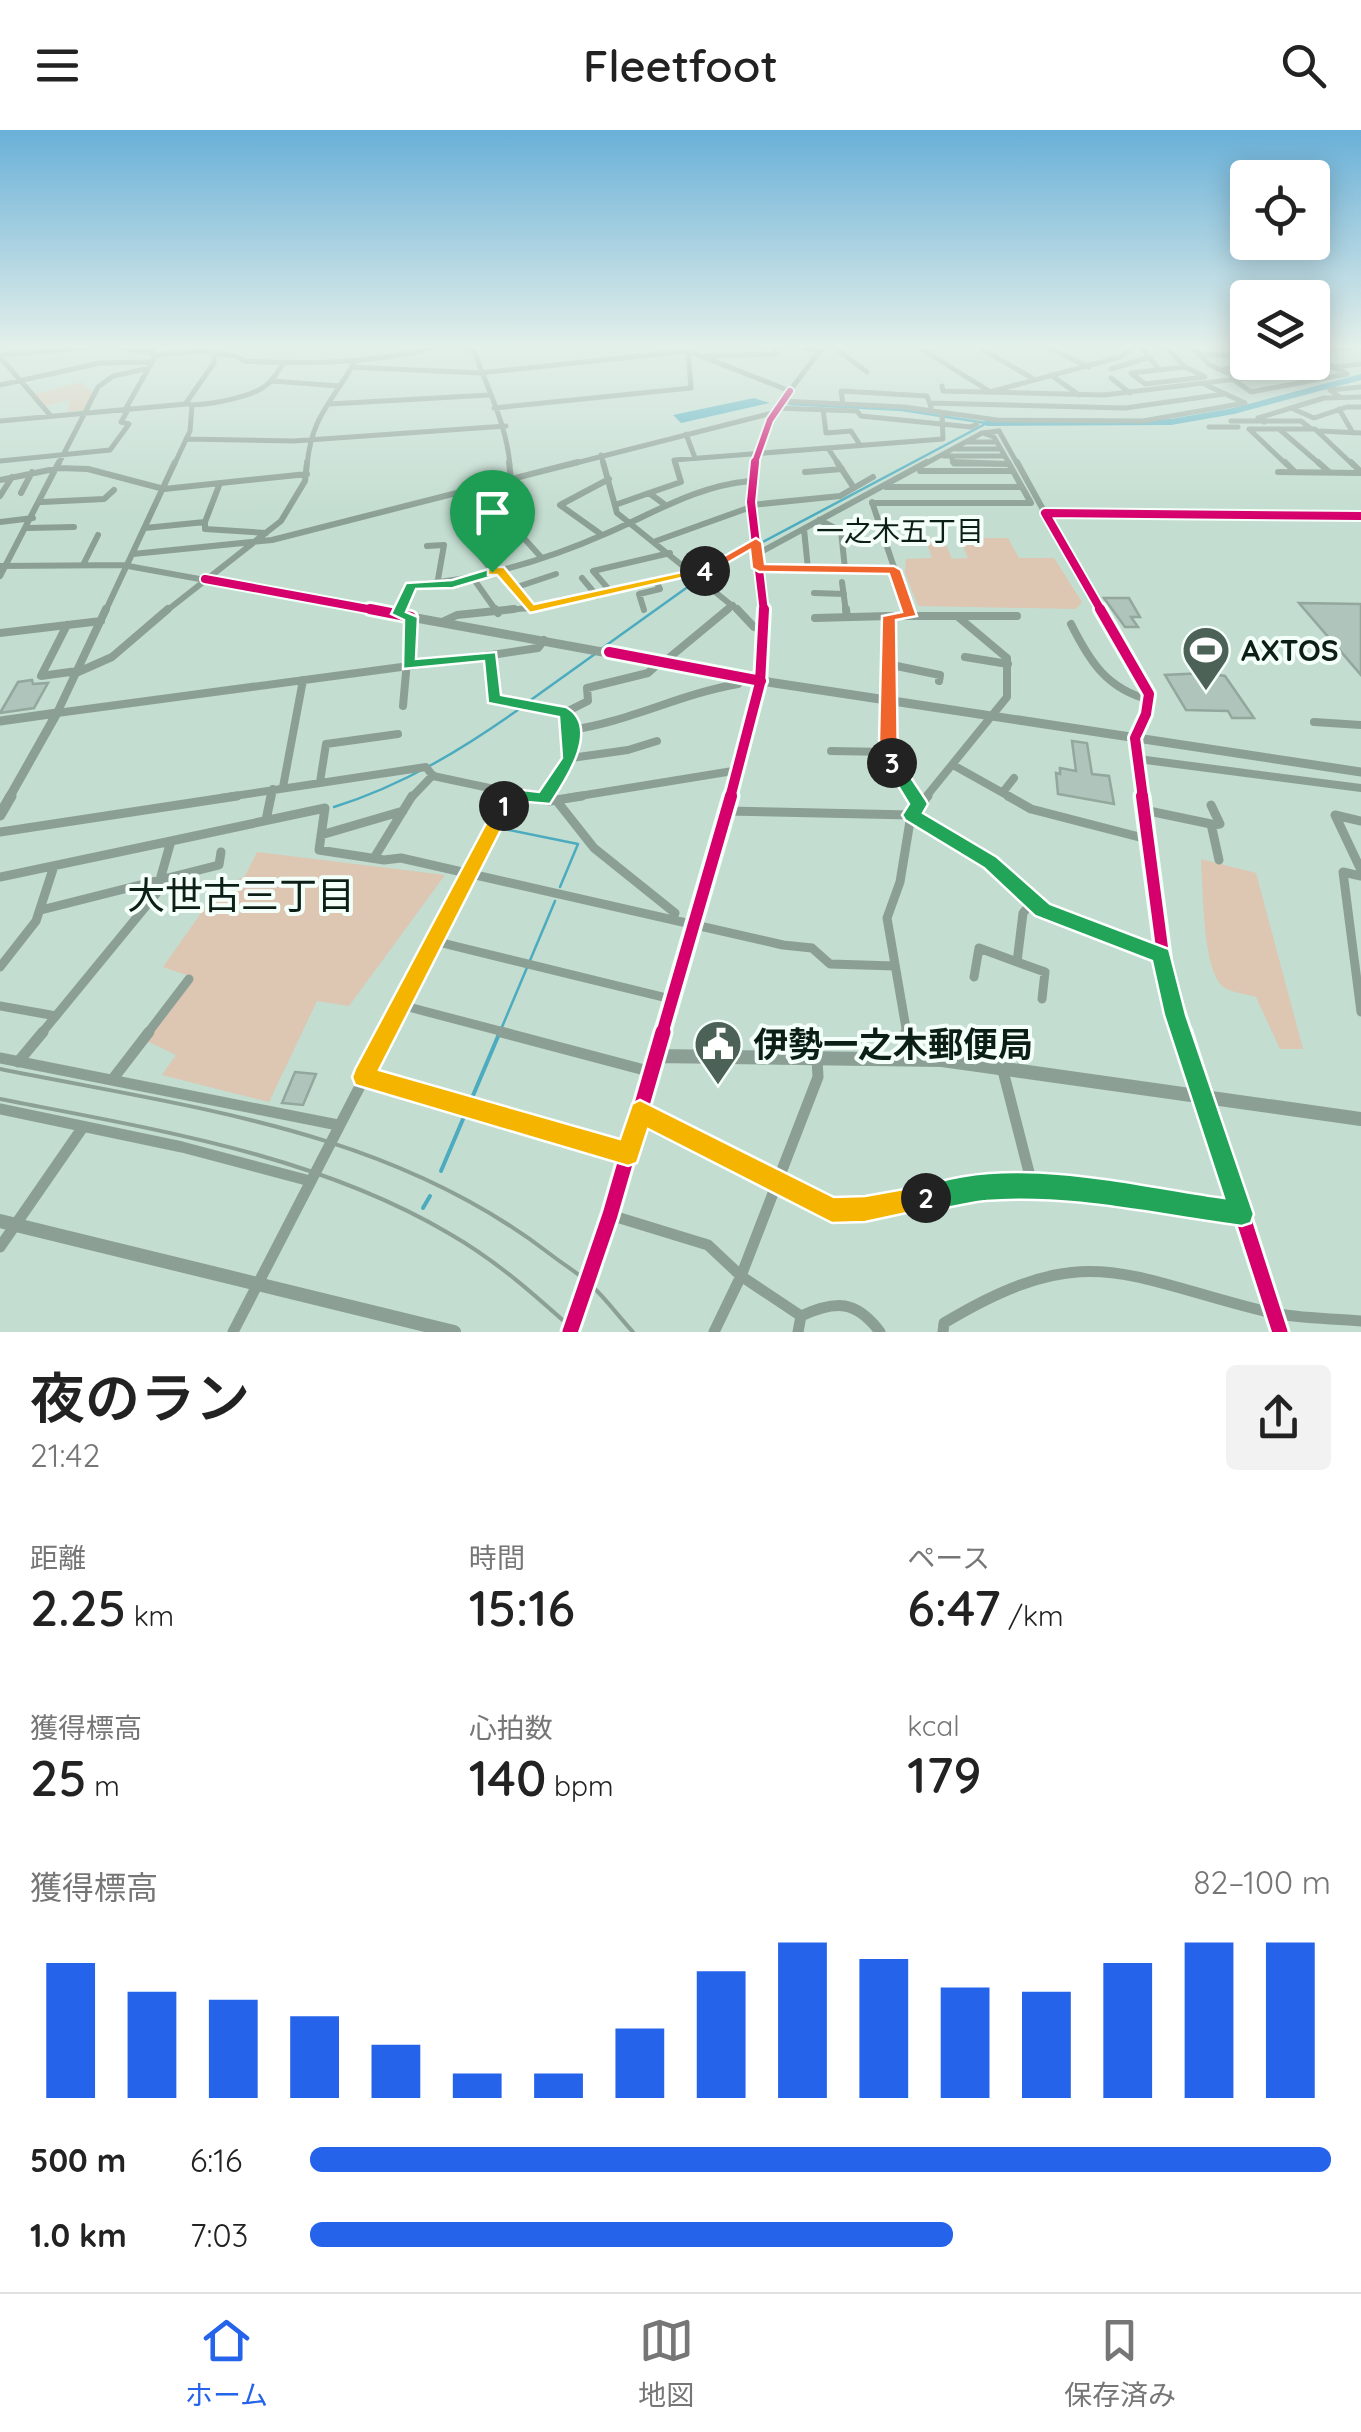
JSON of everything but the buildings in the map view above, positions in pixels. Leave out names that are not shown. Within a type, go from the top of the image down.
[{"type":"street","points":[[40,404],[50,416]]},
{"type":"street","points":[[0,576],[91,404]]},
{"type":"street","points":[[0,462],[110,450],[129,424],[120,422],[130,404]]},
{"type":"street","points":[[0,420],[188,404]]},
{"type":"street","points":[[0,815],[149,527],[186,439],[189,404]]},
{"type":"street","points":[[67,625],[41,676],[77,672],[112,657],[288,513],[307,474],[309,440],[320,411],[329,404]]},
{"type":"street","points":[[492,404],[506,426],[511,478]]},
{"type":"street","points":[[494,408],[532,404]]},
{"type":"street","points":[[570,1332],[628,1154],[761,681],[765,630],[750,480],[755,454],[780,404]]},
{"type":"street","points":[[823,407],[842,404]]},
{"type":"street","points":[[844,404],[933,411],[971,427],[977,424]]},
{"type":"street","points":[[930,404],[933,411]]},
{"type":"street","points":[[955,404],[1154,404]]},
{"type":"street","points":[[134,554],[253,542],[602,456],[778,407],[857,411],[861,419],[1009,420],[1166,418],[1240,404]]},
{"type":"street","points":[[1264,422],[1258,418],[1304,404]]},
{"type":"street","points":[[1148,405],[1166,418]]},
{"type":"street","points":[[998,406],[1009,420]]},
{"type":"street","points":[[823,407],[826,432],[850,431],[860,445]]},
{"type":"street","points":[[1291,408],[1314,418],[1339,409],[1361,408]]},
{"type":"street","points":[[1339,409],[1357,433]]},
{"type":"street","points":[[615,505],[681,482],[674,460],[943,440],[942,417]]},
{"type":"street","points":[[1238,427],[1229,418],[1301,421],[1311,429]]},
{"type":"street","points":[[1314,418],[1324,441],[1361,472]]},
{"type":"street","points":[[914,420],[916,442]]},
{"type":"street","points":[[186,439],[309,440],[506,426]]},
{"type":"street","points":[[1210,427],[1357,433]]},
{"type":"street","points":[[1249,428],[1295,472]]},
{"type":"street","points":[[1280,428],[1329,472]]},
{"type":"street","points":[[951,452],[982,432],[998,431],[1150,700]]},
{"type":"street","points":[[872,503],[1031,502],[1000,449],[982,432]]},
{"type":"street","points":[[686,434],[695,458]]},
{"type":"street","points":[[965,442],[1000,449]]},
{"type":"street","points":[[828,448],[854,488]]},
{"type":"street","points":[[974,449],[978,456]]},
{"type":"street","points":[[442,622],[457,615],[552,606],[656,580],[697,576],[804,529],[939,456],[1000,449]]},
{"type":"street","points":[[951,452],[978,456],[1000,449]]},
{"type":"street","points":[[951,452],[954,464],[1008,464]]},
{"type":"street","points":[[602,456],[617,513],[733,605],[754,627],[765,630]]},
{"type":"street","points":[[0,480],[59,468],[92,470],[164,489],[307,474]]},
{"type":"street","points":[[806,472],[842,468]]},
{"type":"street","points":[[919,469],[1012,471]]},
{"type":"street","points":[[919,469],[932,503]]},
{"type":"street","points":[[22,493],[32,472]]},
{"type":"street","points":[[1278,472],[1361,472]]},
{"type":"street","points":[[0,496],[12,476]]},
{"type":"street","points":[[656,541],[751,506],[840,496],[872,477]]},
{"type":"street","points":[[602,535],[560,505],[609,479]]},
{"type":"street","points":[[398,614],[411,586],[496,571],[602,535],[716,484],[750,480]]},
{"type":"street","points":[[220,483],[205,529],[266,532]]},
{"type":"street","points":[[882,486],[1022,486]]},
{"type":"street","points":[[42,502],[104,499],[114,490]]},
{"type":"street","points":[[649,493],[664,504]]},
{"type":"street","points":[[869,494],[910,616]]},
{"type":"street","points":[[1045,512],[1361,516]]},
{"type":"street","points":[[0,522],[33,518]]},
{"type":"street","points":[[819,520],[841,531],[845,569]]},
{"type":"street","points":[[149,527],[205,522]]},
{"type":"street","points":[[28,528],[74,526]]},
{"type":"street","points":[[804,529],[808,568]]},
{"type":"street","points":[[83,565],[98,535]]},
{"type":"street","points":[[521,535],[540,556]]},
{"type":"street","points":[[427,546],[444,545],[437,584]]},
{"type":"street","points":[[611,592],[593,570],[670,553]]},
{"type":"street","points":[[481,557],[530,609]]},
{"type":"street","points":[[4,565],[128,565],[761,681],[1361,772]]},
{"type":"street","points":[[759,568],[894,570]]},
{"type":"street","points":[[514,588],[556,574]]},
{"type":"street","points":[[473,578],[498,614]]},
{"type":"street","points":[[582,578],[597,596]]},
{"type":"street","points":[[644,610],[639,594],[660,589],[656,580]]},
{"type":"street","points":[[842,582],[847,617]]},
{"type":"street","points":[[544,593],[552,606]]},
{"type":"street","points":[[814,593],[844,594]]},
{"type":"street","points":[[491,655],[494,699],[566,712],[588,701],[587,688],[648,672],[733,605]]},
{"type":"street","points":[[889,616],[889,752],[919,804]]},
{"type":"street","points":[[910,1059],[887,918],[900,882],[911,815],[1007,697],[1008,664],[1003,653],[957,616]]},
{"type":"street","points":[[815,618],[1017,616]]},
{"type":"street","points":[[403,706],[411,617]]},
{"type":"street","points":[[0,633],[100,621]]},
{"type":"street","points":[[1071,624],[1089,660],[1106,680],[1124,696],[1150,700]]},
{"type":"street","points":[[0,721],[491,655],[538,648],[544,640]]},
{"type":"street","points":[[965,657],[1008,664]]},
{"type":"street","points":[[887,664],[941,675]]},
{"type":"street","points":[[266,820],[278,788],[303,680]]},
{"type":"street","points":[[570,730],[600,728],[713,687],[738,684]]},
{"type":"street","points":[[1150,700],[1135,738],[1162,955],[1175,1015],[1280,1332]]},
{"type":"street","points":[[544,800],[570,758],[566,712]]},
{"type":"street","points":[[1314,722],[1361,725]]},
{"type":"street","points":[[320,782],[326,744],[398,734]]},
{"type":"street","points":[[570,758],[628,750],[656,741]]},
{"type":"street","points":[[831,751],[889,752]]},
{"type":"street","points":[[1138,759],[1361,788]]},
{"type":"street","points":[[953,765],[1060,819],[1148,839]]},
{"type":"street","points":[[0,832],[320,782],[430,772],[556,800],[739,770]]},
{"type":"street","points":[[374,858],[430,772]]},
{"type":"street","points":[[1003,792],[1014,778]]},
{"type":"street","points":[[233,1332],[511,793]]},
{"type":"street","points":[[556,800],[594,848],[657,895],[674,913],[673,919]]},
{"type":"street","points":[[1144,810],[1212,826],[1220,824],[1211,805]]},
{"type":"street","points":[[0,877],[324,808],[319,850],[400,858],[812,948],[830,964],[895,966]]},
{"type":"street","points":[[321,835],[403,810]]},
{"type":"street","points":[[726,811],[911,815],[990,862],[1032,902],[1074,924],[1162,955]]},
{"type":"street","points":[[1361,820],[1335,815],[1361,873],[1344,872],[1347,923],[1361,1012]]},
{"type":"street","points":[[1212,826],[1219,860]]},
{"type":"street","points":[[18,1062],[156,894],[170,842]]},
{"type":"street","points":[[41,910],[159,884],[219,865],[221,852]]},
{"type":"street","points":[[0,967],[41,910],[54,866]]},
{"type":"street","points":[[1017,962],[1023,913],[1032,902]]},
{"type":"street","points":[[1347,923],[1361,926]]},
{"type":"street","points":[[434,941],[671,999]]},
{"type":"street","points":[[974,977],[978,948],[1044,972],[1042,999]]},
{"type":"street","points":[[112,1080],[188,979]]},
{"type":"street","points":[[401,1005],[652,1072]]},
{"type":"street","points":[[0,1006],[56,1016]]},
{"type":"street","points":[[656,1056],[910,1059],[1002,1067],[1361,1118]]},
{"type":"street","points":[[0,1058],[338,1125]]},
{"type":"street","points":[[714,1332],[778,1183],[818,1077],[817,1060]]},
{"type":"street","points":[[1002,1067],[1032,1184]]},
{"type":"street","points":[[363,1077],[628,1154]]},
{"type":"street","points":[[0,1109],[182,1147],[310,1182]]},
{"type":"street","points":[[640,1112],[832,1210],[865,1209],[969,1189],[1032,1184],[1242,1214]]},
{"type":"street","points":[[0,1247],[8,1223],[83,1126]]},
{"type":"street","points":[[610,1214],[708,1245],[741,1276],[800,1316]]},
{"type":"street","points":[[8,1223],[454,1332]]},
{"type":"street","points":[[943,1332],[944,1323],[1044,1275],[1092,1269],[1152,1280],[1274,1313],[1361,1321]]},
{"type":"street","points":[[800,1316],[834,1302],[848,1302],[861,1309],[880,1332]]},
{"type":"street","points":[[798,1332],[800,1316]]},
{"type":"shaded area","points":[[69,404],[90,404],[87,410],[68,412]]},
{"type":"shaded area","points":[[925,538],[943,538],[952,559],[968,558],[959,538],[1008,538],[1019,558],[1054,558],[1082,602],[1076,609],[918,606],[905,573],[906,559],[932,558]]},
{"type":"shaded area","points":[[257,852],[445,875],[349,1006],[317,1001],[269,1102],[162,1075],[176,1055],[145,1040],[192,977],[163,967],[216,892],[245,876]]},
{"type":"shaded area","points":[[1201,859],[1256,873],[1303,1049],[1280,1049],[1256,997],[1228,990],[1217,980],[1205,928]]},
{"type":"water","points":[[725,404],[765,404],[681,423],[673,415]]},
{"type":"waterway","points":[[791,404],[902,410],[986,423]]},
{"type":"waterway","points":[[987,423],[1171,422],[1260,404]]},
{"type":"waterway","points":[[759,544],[987,423]]},
{"type":"waterway","points":[[703,577],[752,548]]},
{"type":"waterway","points":[[601,649],[696,581]]},
{"type":"waterway","points":[[528,702],[595,654]]},
{"type":"waterway","points":[[334,807],[385,788],[432,764],[522,707]]},
{"type":"waterway","points":[[499,828],[578,844],[560,887]]},
{"type":"waterway","points":[[502,1027],[555,901]]},
{"type":"waterway","points":[[469,1105],[499,1034]]},
{"type":"waterway","points":[[441,1171],[466,1112]]},
{"type":"waterway","points":[[423,1208],[430,1196]]},
{"type":"railway","points":[[0,1069],[217,1112],[287,1130],[356,1151],[423,1178],[488,1212],[577,1274],[633,1332]]},
{"type":"railway","points":[[0,1099],[174,1134],[344,1183],[398,1206],[467,1244],[576,1332]]},
{"type":"cycle path","points":[[570,1332],[610,1215],[753,720],[765,633],[751,502],[752,475],[758,448],[781,404]]},
{"type":"cycle path","points":[[1280,1332],[1166,978],[1135,738],[1146,714],[1149,694],[1045,513],[1361,516]]},
{"type":"cycle path","points":[[205,579],[411,617]]},
{"type":"cycle path","points":[[609,652],[761,681]]},
{"type":"place","name":"AXTOS","points":[[1206,692]]},
{"type":"place","name":"伊勢一之木郵便局","points":[[718,1086]]},
{"type":"district","name":"一之木五丁目","points":[[900,530]]},
{"type":"district","name":"大世古三丁目","points":[[241,895]]},
{"type":"route","points":[[756,542],[759,568],[894,570],[910,616],[889,616],[887,740],[895,768],[919,804],[911,815],[990,862],[1042,910],[1162,955],[1175,1015],[1242,1214],[1032,1184],[969,1189],[865,1209],[832,1210],[640,1112],[628,1154],[363,1077],[511,793],[544,800],[570,758],[566,712],[494,699],[491,655],[408,665],[411,617],[398,614],[411,586],[453,584],[492,572],[500,570],[530,609],[693,572],[696,575],[756,542]]}]
